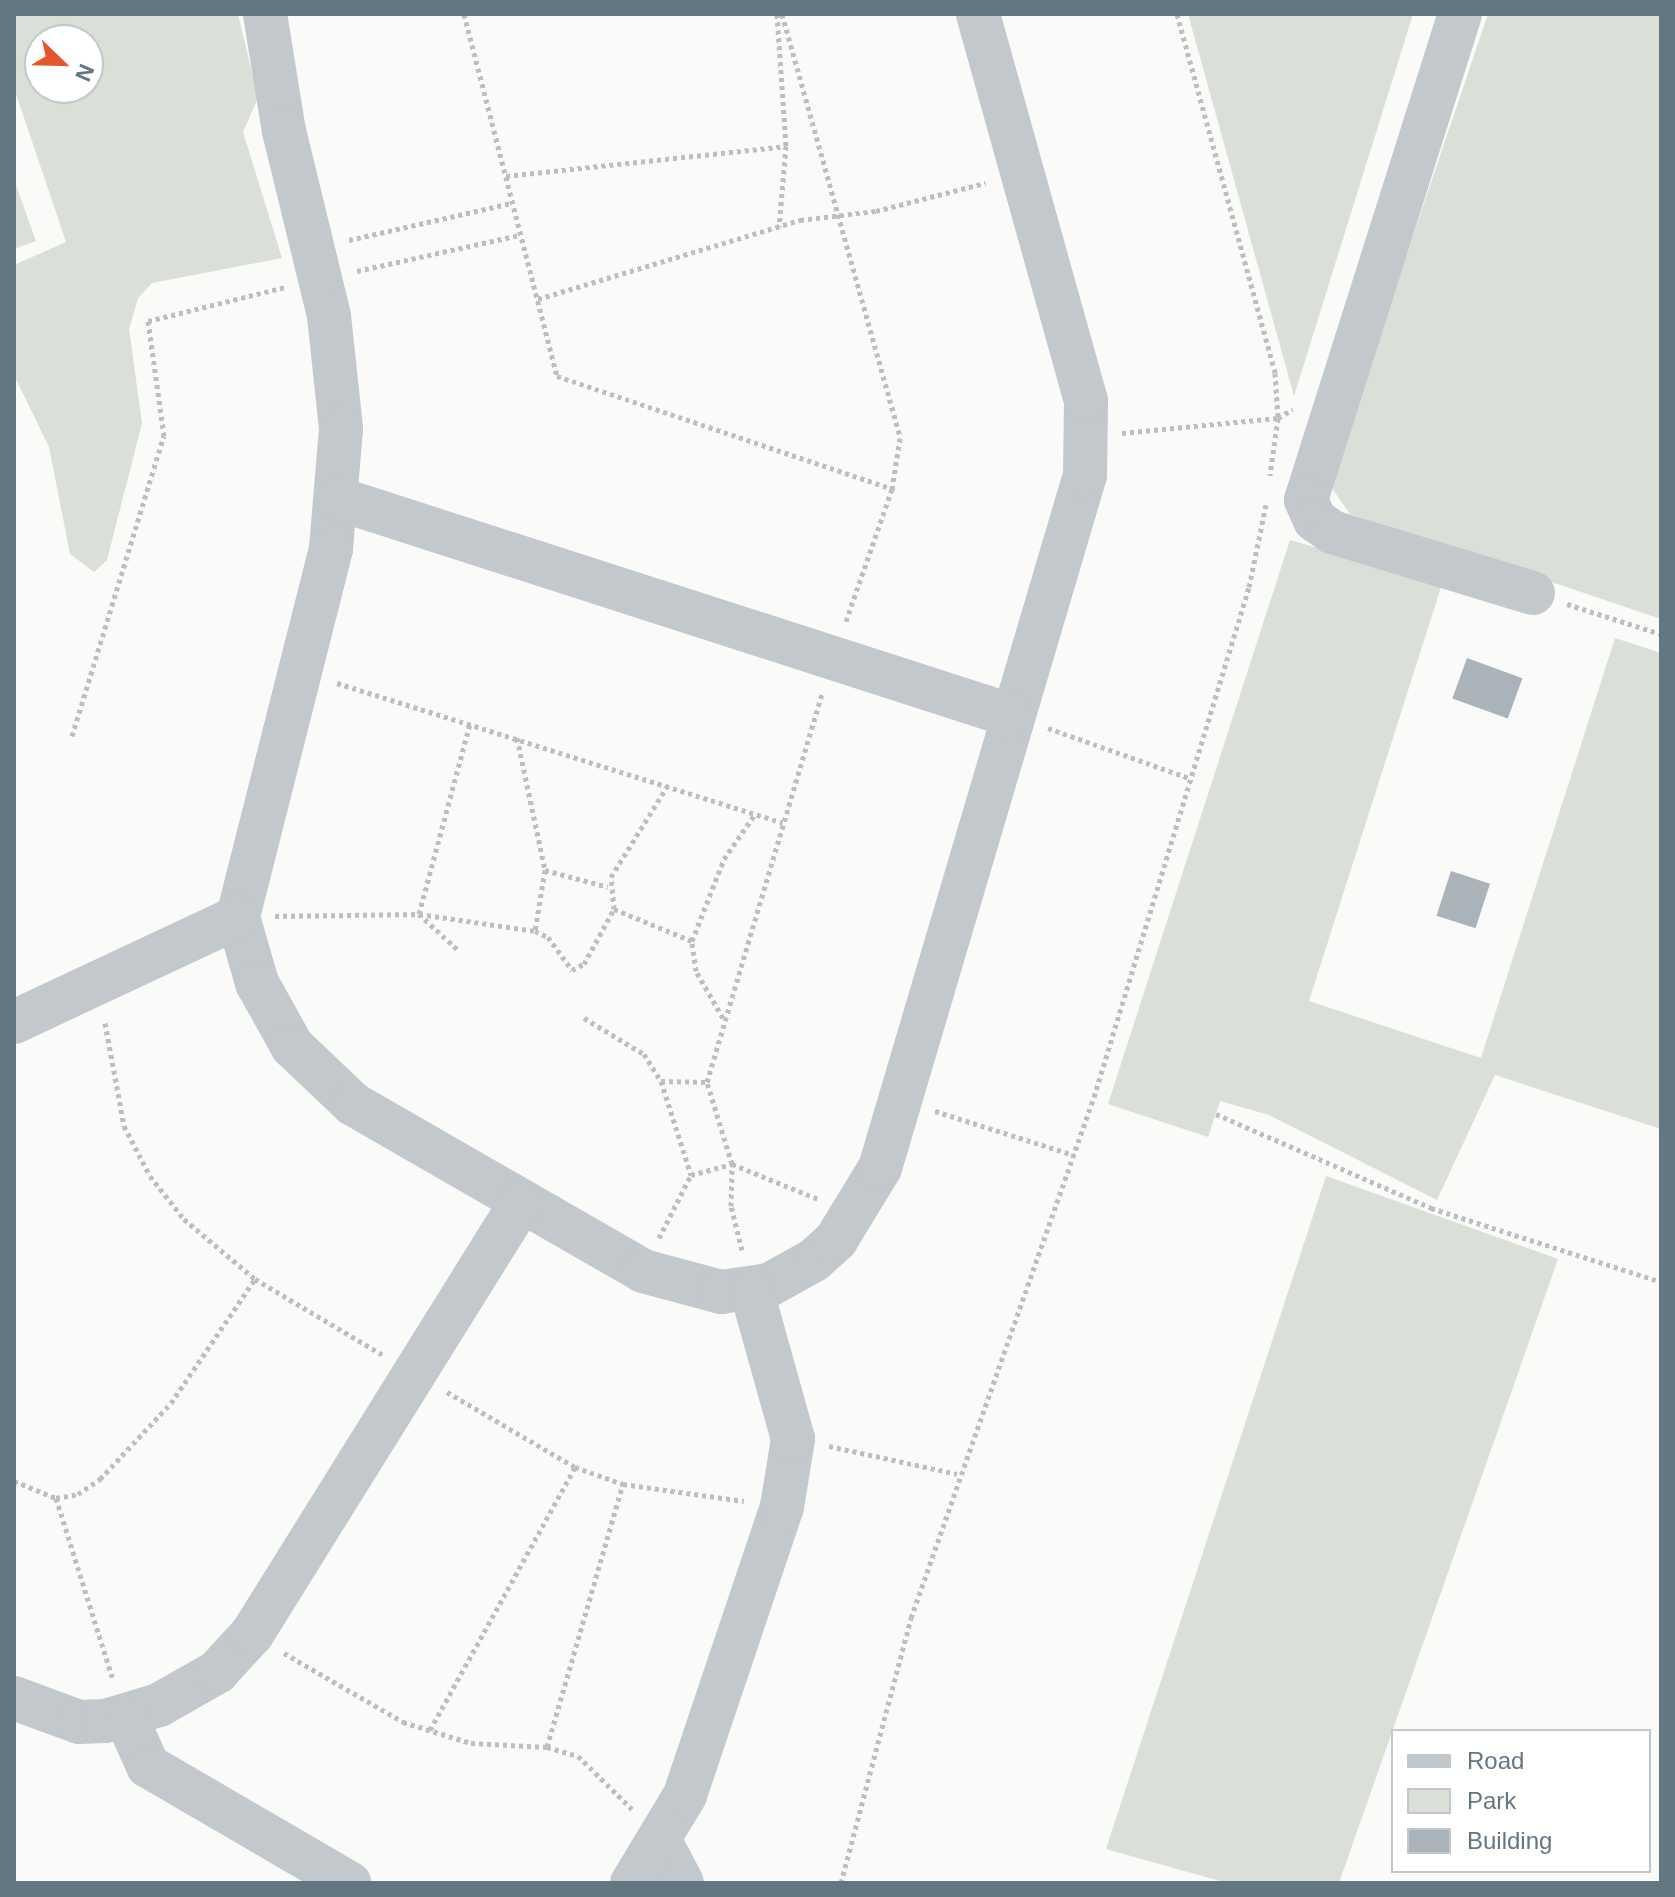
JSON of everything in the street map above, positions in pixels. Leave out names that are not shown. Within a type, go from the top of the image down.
[{"type":"street","points":[[265,14],[284,131],[336,358],[339,499],[238,917],[266,1006],[318,1076],[353,1104],[520,1204],[643,1271],[702,1290],[751,1289],[814,1260],[854,1213],[880,1168],[1013,716],[1067,550],[1089,436],[1074,351],[978,14]]},
{"type":"street","points":[[1460,14],[1306,500],[1315,520],[1332,532],[1533,593]]},
{"type":"street","points":[[339,499],[1013,716]]},
{"type":"street","points":[[14,1022],[99,986],[238,917]]},
{"type":"street","points":[[14,1698],[79,1722],[126,1717],[190,1691],[252,1634],[417,1375],[520,1204]]},
{"type":"street","points":[[632,1883],[661,1843],[685,1795],[782,1507],[793,1439],[751,1289]]},
{"type":"street","points":[[126,1717],[148,1766],[349,1883]]},
{"type":"street","points":[[661,1843],[682,1883]]},
{"type":"path","points":[[464,14],[557,376],[892,489]]},
{"type":"path","points":[[778,228],[786,146],[780,14]]},
{"type":"path","points":[[780,14],[836,215]]},
{"type":"path","points":[[1177,14],[1275,373],[1278,418],[1268,488]]},
{"type":"path","points":[[506,176],[786,146]]},
{"type":"path","points":[[538,299],[778,228],[836,215],[876,211],[1023,173]]},
{"type":"path","points":[[72,736],[164,436],[148,321],[161,313],[512,203]]},
{"type":"path","points":[[316,264],[520,235]]},
{"type":"path","points":[[1089,436],[1278,418]]},
{"type":"path","points":[[841,1883],[957,1474],[1074,1155],[1249,587],[1267,499]]},
{"type":"path","points":[[1533,593],[1661,634]]},
{"type":"path","points":[[298,672],[517,737],[783,823]]},
{"type":"path","points":[[1013,716],[1189,778]]},
{"type":"path","points":[[419,914],[470,723]]},
{"type":"path","points":[[517,737],[545,870],[535,931]]},
{"type":"path","points":[[238,917],[419,914],[535,931],[548,937],[572,970],[584,964],[614,909],[608,887],[668,785]]},
{"type":"path","points":[[723,1018],[696,971],[692,941],[724,859],[755,814]]},
{"type":"path","points":[[545,870],[608,887]]},
{"type":"path","points":[[614,909],[692,941]]},
{"type":"path","points":[[419,914],[457,949]]},
{"type":"path","points":[[99,986],[124,1126],[150,1176],[184,1219],[255,1279],[575,1467],[623,1484],[782,1507]]},
{"type":"path","points":[[584,1018],[644,1054],[661,1081],[691,1175],[643,1271]]},
{"type":"path","points":[[661,1081],[707,1082]]},
{"type":"path","points":[[900,1100],[1074,1155]]},
{"type":"path","points":[[1216,1114],[1431,1208],[1661,1282]]},
{"type":"path","points":[[691,1175],[732,1164],[854,1213]]},
{"type":"path","points":[[732,1164],[731,1206],[751,1289]]},
{"type":"path","points":[[14,1481],[56,1498],[78,1494],[134,1448],[255,1279]]},
{"type":"path","points":[[793,1439],[957,1474]]},
{"type":"path","points":[[430,1730],[575,1467]]},
{"type":"path","points":[[547,1747],[623,1484]]},
{"type":"path","points":[[56,1498],[126,1717]]},
{"type":"path","points":[[252,1634],[403,1722],[471,1743],[547,1747],[578,1756],[610,1783],[661,1843]]},
{"type":"green space","points":[[14,14],[238,14],[258,98],[243,132],[282,258],[152,283],[138,298],[129,329],[142,423],[107,560],[94,572],[70,554],[49,447],[14,375],[14,265],[66,242],[14,88]]},
{"type":"green space","points":[[1188,14],[1413,14],[1294,396]]},
{"type":"green space","points":[[1488,14],[1661,14],[1661,619],[1350,514],[1329,484]]},
{"type":"green space","points":[[14,180],[36,241],[14,249]]},
{"type":"green space","points":[[1290,540],[1442,584],[1309,1001],[1481,1058],[1615,638],[1661,653],[1661,1129],[1495,1075],[1437,1200],[1269,1115],[1220,1101],[1208,1137],[1108,1104]]},
{"type":"green space","points":[[1326,1176],[1558,1259],[1339,1883],[1227,1883],[1106,1849]]},
{"type":"building","points":[[1467,658],[1522,678],[1508,719],[1452,698]]},
{"type":"building","points":[[1451,871],[1490,884],[1475,928],[1436,916]]}]
